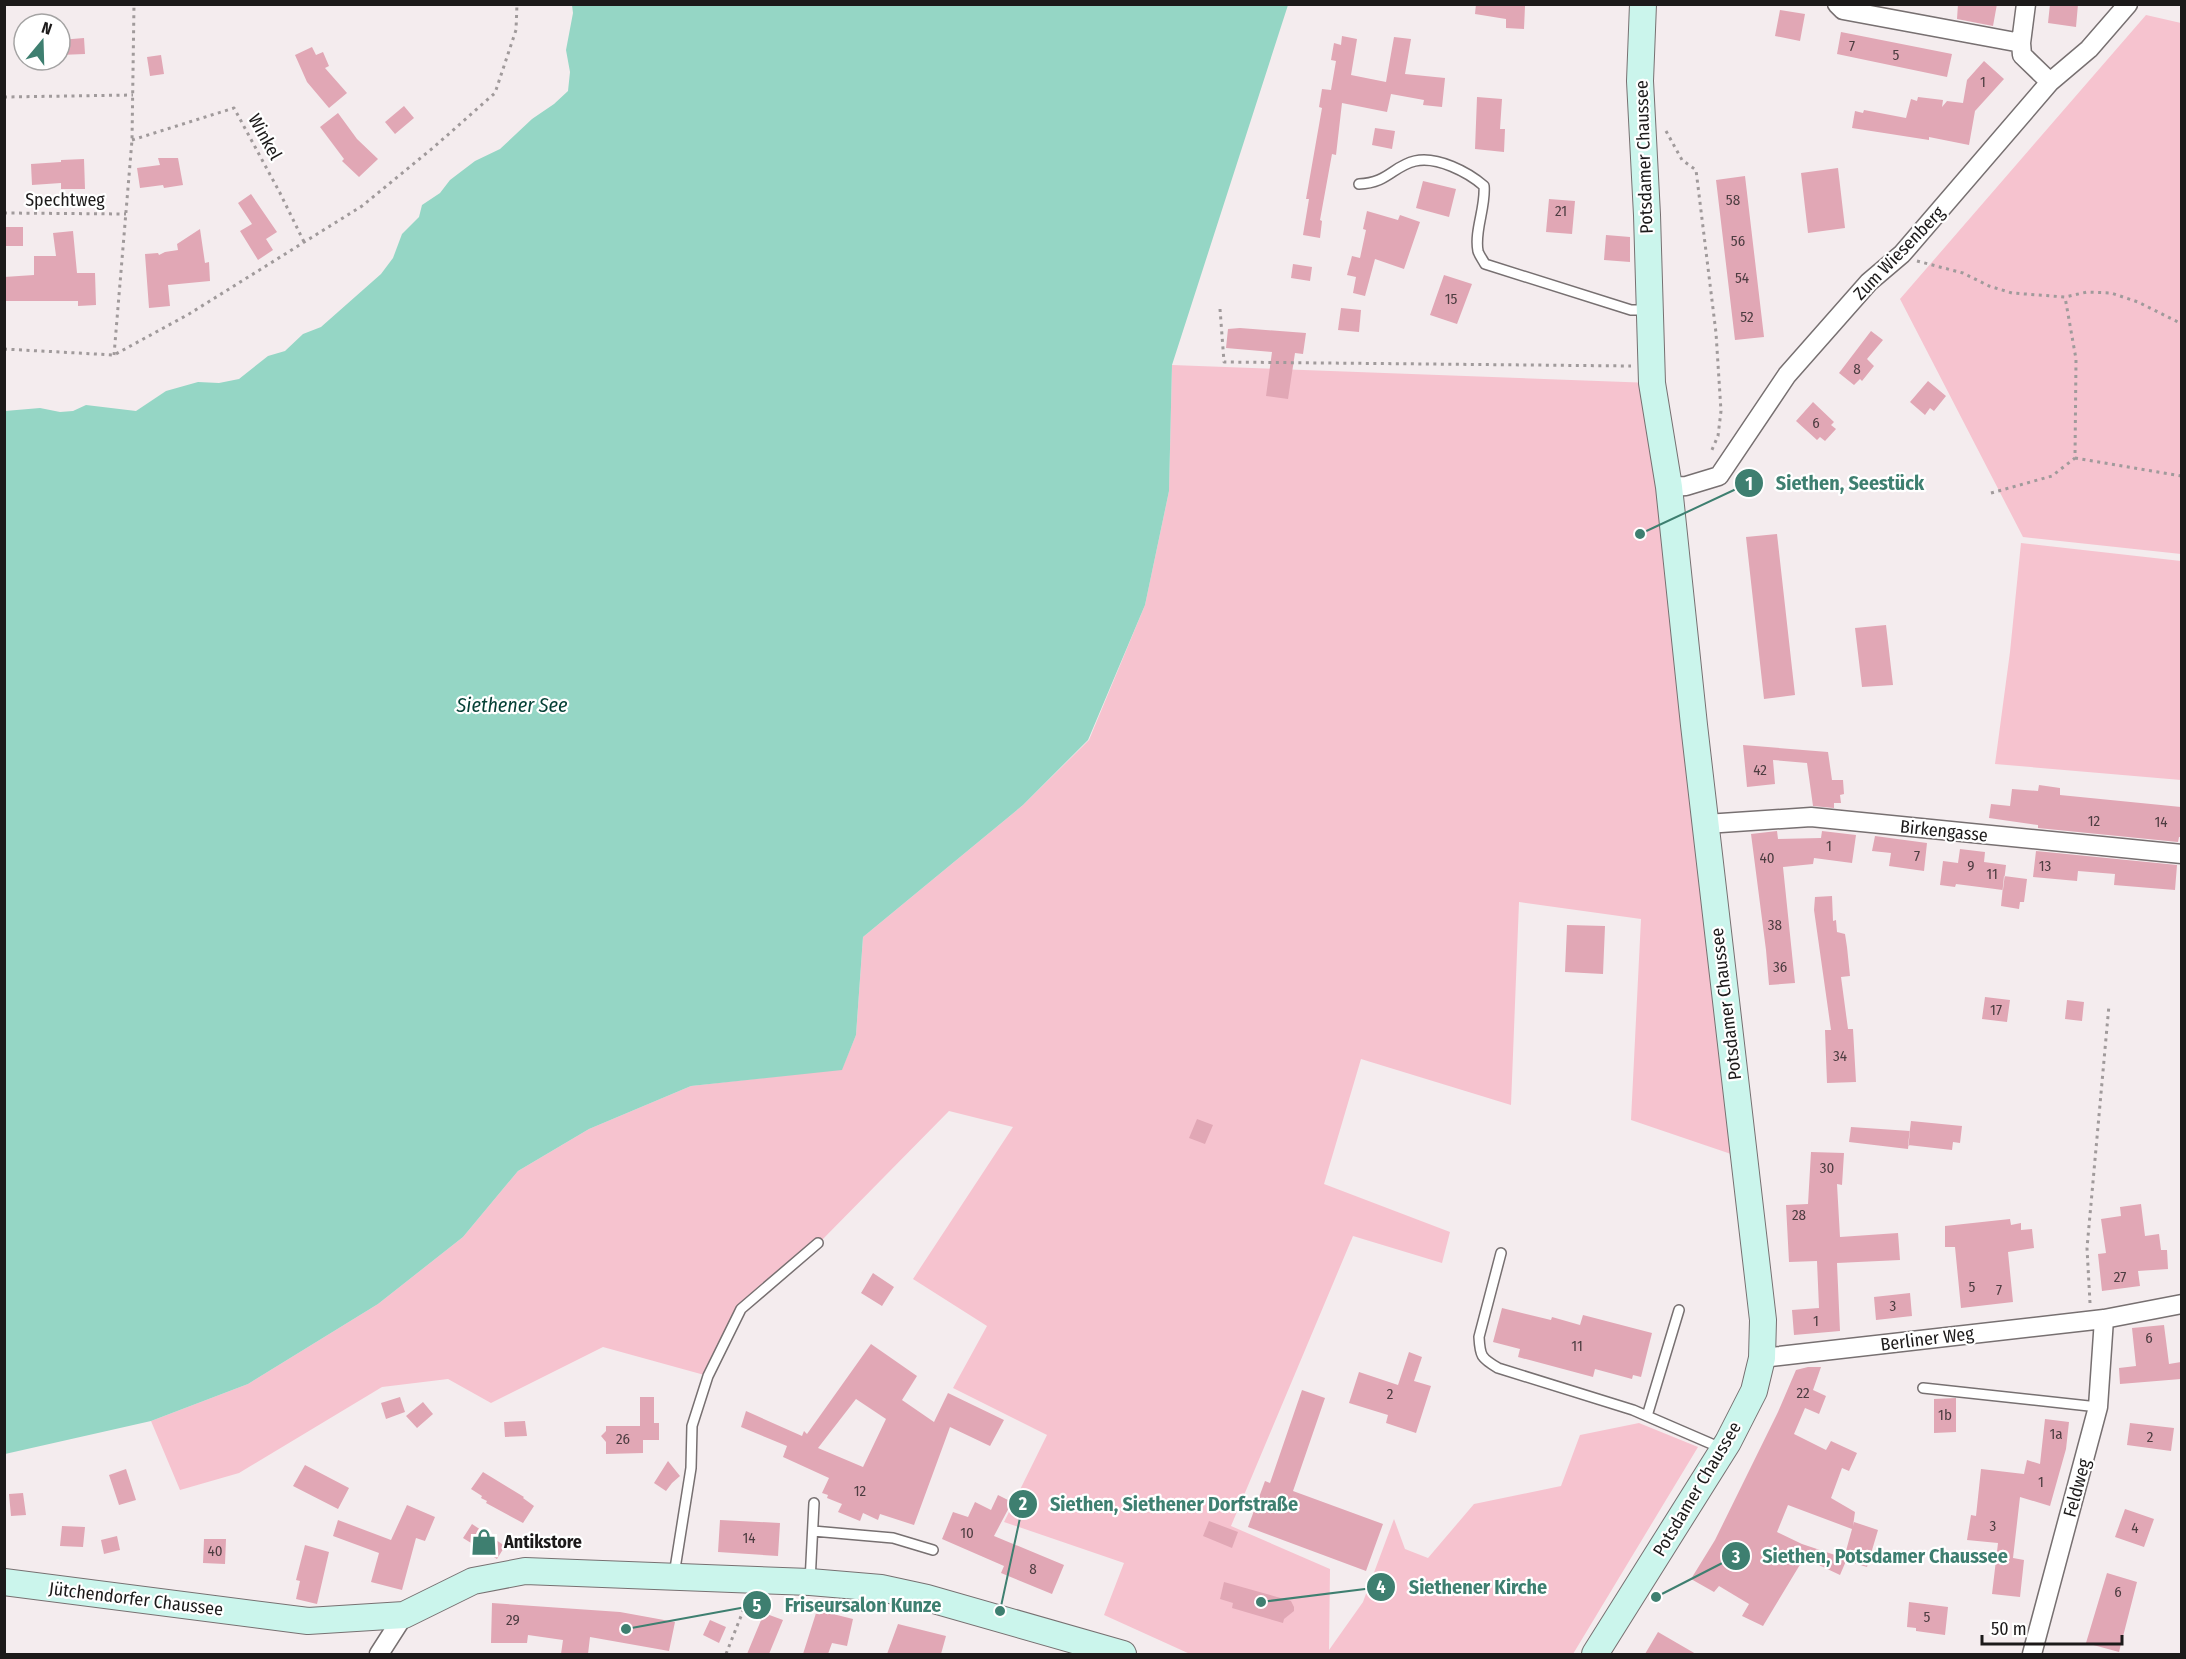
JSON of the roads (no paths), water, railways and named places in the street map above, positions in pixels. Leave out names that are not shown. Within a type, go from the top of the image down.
[{"type":"main road","name":"Potsdamer Chaussee","points":[[1595,1654],[1723,1449],[1754,1391],[1762,1358],[1763,1320],[1669,487],[1650,368],[1647,215],[1640,81],[1643,4]]},
{"type":"main road","points":[[404,1615],[473,1581],[525,1571],[810,1582],[881,1588],[927,1598],[1123,1654]]},
{"type":"main road","name":"Jütchendorfer Chaussee","points":[[4,1582],[308,1621],[404,1615]]},
{"type":"street","points":[[1838,4],[1844,10],[2021,43]]},
{"type":"street","points":[[2026,4],[2021,43],[2022,55],[2050,82]]},
{"type":"street","name":"Zum Wiesenberg","points":[[1669,487],[1686,486],[1719,476],[1787,375],[1869,282],[1902,254],[2050,82],[2089,49],[2128,4]]},
{"type":"street","name":"Birkengasse","points":[[1706,824],[1811,817],[2181,854]]},
{"type":"street","name":"Berliner Weg","points":[[1762,1358],[2098,1320],[2181,1304]]},
{"type":"street","name":"Feldweg","points":[[2032,1654],[2098,1407],[2098,1320]]},
{"type":"street","points":[[379,1654],[404,1615]]},
{"type":"lane","points":[[1359,184],[1371,184],[1414,161],[1433,161],[1454,168],[1484,186],[1485,198],[1478,251],[1485,264],[1631,310],[1649,310]]},
{"type":"lane","points":[[674,1577],[691,1468],[692,1426],[708,1376],[741,1309],[818,1243]]},
{"type":"lane","points":[[1501,1254],[1479,1337],[1480,1351],[1484,1359],[1498,1368],[1647,1416],[1723,1449]]},
{"type":"lane","points":[[1647,1416],[1679,1310]]},
{"type":"lane","points":[[1923,1388],[2098,1407]]},
{"type":"lane","points":[[810,1582],[814,1503]]},
{"type":"lane","points":[[813,1531],[894,1538],[933,1550]]},
{"type":"water","name":"Siethener See","points":[[572,5],[1288,5],[1172,365],[1169,491],[1145,605],[1088,740],[1023,805],[863,937],[856,1035],[842,1070],[691,1086],[589,1129],[518,1171],[463,1237],[378,1304],[248,1384],[151,1421],[5,1454],[5,411],[40,408],[60,412],[73,411],[86,405],[136,411],[166,391],[198,382],[219,383],[239,379],[268,356],[285,351],[303,334],[321,327],[381,274],[393,258],[402,234],[419,217],[422,205],[440,193],[450,180],[475,161],[500,149],[532,119],[568,91],[570,72],[566,50],[573,13]]},
{"type":"place","name":"Siethen, Seestück","points":[[1640,534]]},
{"type":"place","name":"Antikstore","points":[[484,1542]]},
{"type":"place","name":"Siethen, Potsdamer Chaussee","points":[[1656,1597]]},
{"type":"place","name":"Siethener Kirche","points":[[1261,1602]]},
{"type":"place","name":"Siethen, Siethener Dorfstraße","points":[[1000,1611]]},
{"type":"place","name":"Friseursalon Kunze","points":[[626,1629]]}]
